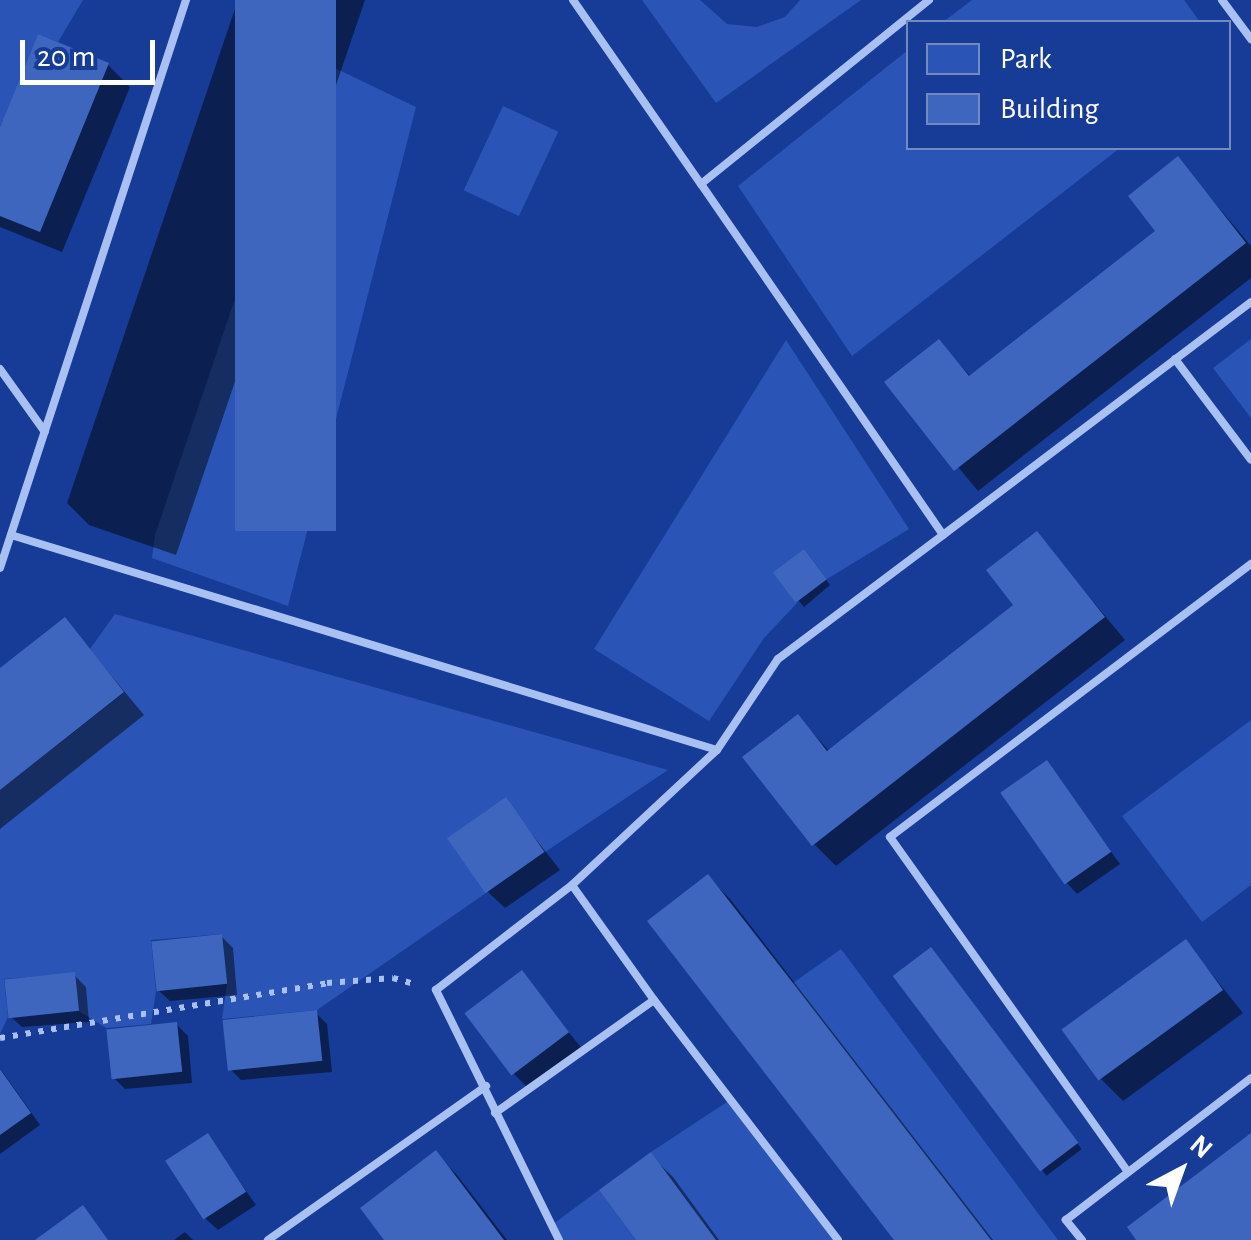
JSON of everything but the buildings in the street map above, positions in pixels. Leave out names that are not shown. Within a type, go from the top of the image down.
[{"type":"lane","points":[[0,568],[186,0]]},
{"type":"lane","points":[[573,0],[943,535]]},
{"type":"lane","points":[[702,184],[929,0]]},
{"type":"lane","points":[[1222,0],[1251,39]]},
{"type":"lane","points":[[559,1240],[436,990],[572,885],[717,750],[778,658],[1251,302]]},
{"type":"lane","points":[[1176,359],[1251,460]]},
{"type":"lane","points":[[0,368],[44,432]]},
{"type":"lane","points":[[11,535],[717,750]]},
{"type":"lane","points":[[1128,1172],[890,837],[1251,564]]},
{"type":"lane","points":[[572,885],[654,1000],[838,1240]]},
{"type":"lane","points":[[495,1114],[654,1000]]},
{"type":"lane","points":[[1082,1240],[1066,1220],[1251,1078]]},
{"type":"lane","points":[[268,1240],[486,1086]]},
{"type":"path","points":[[0,1038],[326,983],[393,978],[436,990]]},
{"type":"green space","points":[[0,0],[83,0],[58,42],[38,34],[0,127]]},
{"type":"green space","points":[[642,0],[700,0],[727,24],[757,27],[785,17],[800,0],[861,0],[716,103]]},
{"type":"green space","points":[[972,0],[1184,0],[1199,20],[946,20]]},
{"type":"green space","points":[[906,52],[906,150],[1117,150],[852,356],[738,186]]},
{"type":"green space","points":[[316,59],[416,107],[288,606],[152,558],[155,535]]},
{"type":"green space","points":[[503,106],[558,132],[519,216],[464,190]]},
{"type":"green space","points":[[1251,339],[1251,418],[1213,368]]},
{"type":"green space","points":[[786,340],[909,529],[827,579],[804,549],[774,573],[797,603],[764,638],[709,721],[594,649]]},
{"type":"green space","points":[[115,614],[668,770],[545,852],[448,839],[486,893],[317,1010],[222,1019],[227,984],[221,934],[151,940],[156,991],[151,1024],[106,1028],[79,1011],[75,973],[4,979],[8,1017],[0,1034],[0,790],[124,693],[90,649]]},
{"type":"green space","points":[[1251,720],[1251,885],[1202,922],[1122,816]]},
{"type":"green space","points":[[841,949],[1058,1240],[991,1240],[793,983]]},
{"type":"green space","points":[[730,1100],[838,1240],[716,1240],[651,1152]]},
{"type":"green space","points":[[599,1190],[636,1240],[559,1240],[549,1227]]}]
